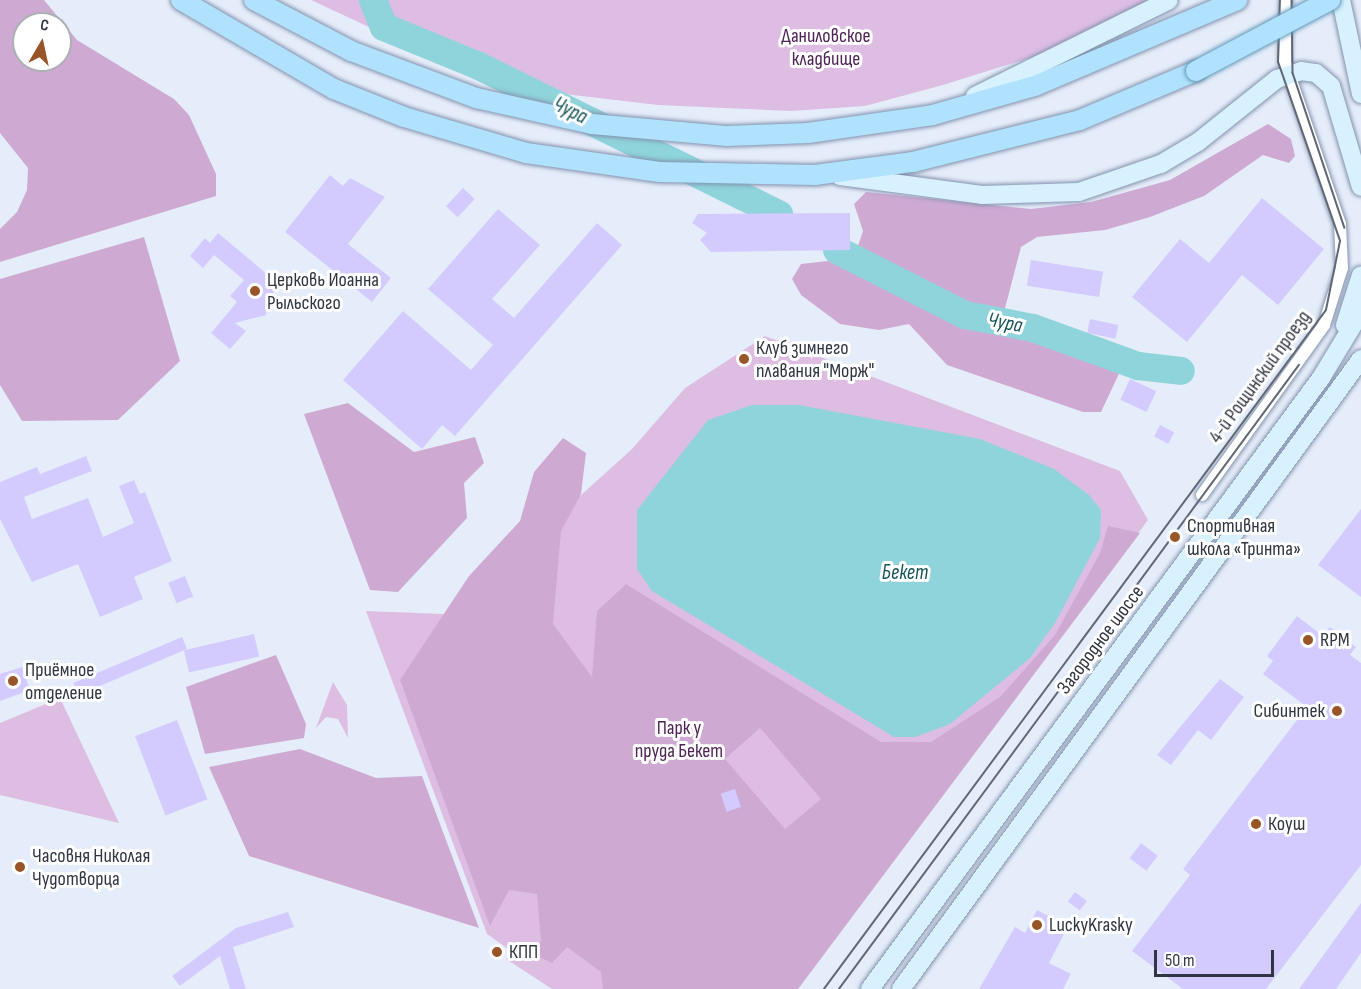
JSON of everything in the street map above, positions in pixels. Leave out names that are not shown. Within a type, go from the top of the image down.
[{"type":"main road","points":[[181,0],[334,88],[462,136],[591,165],[727,176],[822,175],[982,195],[1079,192],[1161,164],[1288,74],[1316,73],[1332,86],[1361,187]]},
{"type":"main road","points":[[254,0],[351,51],[535,114],[660,133],[808,133],[933,115],[1035,86],[1191,23],[1238,0]]},
{"type":"main road","points":[[933,115],[1169,0]]},
{"type":"main road","points":[[822,175],[999,144],[1080,120],[1196,71],[1330,0]]},
{"type":"main road","points":[[1341,0],[1361,94]]},
{"type":"main road","points":[[1329,365],[1361,275]]},
{"type":"main road","name":"Загородное шоссе","points":[[870,989],[1329,365],[1361,312]]},
{"type":"main road","points":[[901,989],[1361,359]]},
{"type":"street","name":"4-й Рощинский проезд","points":[[1202,495],[1324,325],[1342,268],[1340,224],[1288,74],[1286,0]]},
{"type":"green space","points":[[0,0],[44,0],[54,12],[12,12],[12,72],[72,72],[72,34],[77,40],[174,99],[189,115],[216,174],[216,196],[0,262],[0,229],[17,212],[27,190],[28,168],[0,133]]},
{"type":"green space","name":"Даниловское кладбище","points":[[311,0],[1153,0],[1039,55],[943,85],[865,106],[791,111],[658,105],[556,93],[444,62]]},
{"type":"green space","points":[[1268,124],[1291,139],[1295,156],[1289,163],[1263,155],[1204,196],[1150,217],[1105,230],[1037,237],[1021,247],[1004,312],[1120,354],[1124,363],[1101,412],[1083,412],[947,365],[909,324],[879,330],[840,324],[801,295],[792,279],[801,264],[854,258],[863,231],[854,204],[866,192],[1031,209],[1091,202],[1170,180]]},
{"type":"green space","points":[[144,237],[180,361],[118,420],[22,421],[0,385],[0,279]]},
{"type":"green space","name":"Парк у пруда Бекет","points":[[765,336],[1120,471],[1148,520],[798,989],[552,989],[506,959],[511,951],[487,934],[366,611],[468,615],[557,497],[580,496],[632,449],[685,388]]},
{"type":"green space","points":[[348,403],[414,452],[475,437],[484,463],[464,483],[467,518],[398,592],[370,590],[304,414]]},
{"type":"green space","points":[[563,438],[586,453],[581,494],[561,531],[553,624],[592,677],[597,611],[626,584],[881,742],[931,742],[1000,697],[1055,635],[1100,553],[1108,526],[1140,533],[798,989],[603,989],[601,972],[567,947],[552,963],[535,955],[541,941],[537,894],[509,890],[490,926],[400,680],[469,576],[520,521],[534,472]],"holes":[[[760,728],[821,799],[785,829],[725,759]]]},
{"type":"green space","points":[[276,655],[306,724],[304,738],[205,754],[186,687]]},
{"type":"green space","points":[[333,682],[347,705],[348,738],[338,719],[326,717],[316,728]]},
{"type":"green space","points":[[60,698],[119,823],[0,795],[0,723]]},
{"type":"green space","points":[[300,749],[376,778],[422,776],[479,928],[249,856],[209,767]]},
{"type":"water","name":"Бекет","points":[[752,405],[799,405],[980,439],[1054,469],[1089,495],[1101,510],[1100,538],[1055,623],[1030,658],[950,724],[915,737],[894,737],[652,591],[637,569],[637,510],[708,420]]},
{"type":"building","points":[[330,175],[343,186],[350,178],[385,197],[348,244],[391,278],[372,302],[285,232]]},
{"type":"building","points":[[463,188],[475,199],[458,217],[446,206]]},
{"type":"building","points":[[1262,198],[1324,249],[1278,305],[1242,275],[1187,342],[1132,297],[1180,239],[1209,263]]},
{"type":"building","points":[[498,209],[540,245],[492,299],[514,318],[597,223],[622,245],[455,436],[442,425],[422,449],[343,380],[403,311],[471,370],[493,345],[428,289]]},
{"type":"building","points":[[850,213],[850,250],[711,252],[700,240],[707,233],[692,223],[698,214]]},
{"type":"building","name":"Церковь Иоанна Рыльского","points":[[218,233],[280,285],[269,298],[266,315],[235,323],[246,331],[230,349],[211,333],[237,302],[230,296],[244,280],[214,255],[203,268],[190,256],[205,238],[210,243]]},
{"type":"building","points":[[1031,260],[1103,271],[1099,297],[1027,286]]},
{"type":"building","points":[[1090,319],[1118,325],[1115,339],[1087,333]]},
{"type":"building","points":[[1130,379],[1156,391],[1147,412],[1120,400]]},
{"type":"building","points":[[1160,425],[1174,432],[1168,444],[1154,437]]},
{"type":"building","points":[[86,456],[92,471],[24,497],[32,519],[88,498],[103,537],[134,523],[119,486],[134,480],[140,494],[145,492],[172,561],[134,577],[143,599],[100,617],[78,564],[32,582],[0,519],[0,482],[37,467],[40,474]]},
{"type":"building","points":[[1361,509],[1361,597],[1318,565]]},
{"type":"building","points":[[185,576],[193,596],[177,603],[168,583]]},
{"type":"building","points":[[1297,616],[1323,636],[1330,627],[1356,647],[1350,655],[1361,663],[1361,865],[1266,989],[1183,989],[1132,951],[1190,875],[1183,869],[1307,707],[1263,674],[1273,661],[1267,656]]},
{"type":"building","points":[[254,634],[259,656],[189,673],[184,650]]},
{"type":"building","points":[[182,637],[187,649],[78,695],[73,683]]},
{"type":"building","name":"Приёмное отделение","points":[[22,667],[30,690],[0,701],[0,674]]},
{"type":"building","points":[[1220,679],[1244,697],[1211,740],[1198,730],[1171,765],[1157,755]]},
{"type":"building","points":[[177,720],[207,799],[165,815],[135,736]]},
{"type":"building","points":[[735,789],[741,807],[727,812],[721,794]]},
{"type":"building","points":[[1141,843],[1158,856],[1146,871],[1130,858]]},
{"type":"building","points":[[1075,892],[1087,901],[1080,911],[1068,902]]},
{"type":"building","points":[[1361,903],[1361,953],[1336,989],[1299,989]]},
{"type":"building","points":[[1037,910],[1068,926],[1049,963],[1071,974],[1063,989],[979,989],[1015,927],[1025,933]]},
{"type":"building","points":[[288,912],[294,927],[233,947],[246,989],[230,989],[220,956],[180,986],[172,976],[236,928]]},
{"type":"waterway","name":"Чура","points":[[373,0],[384,27],[479,66],[779,214]]},
{"type":"waterway","name":"Чура","points":[[837,250],[965,315],[1033,328],[1138,366],[1181,371]]},
{"type":"tram line","points":[[824,989],[1326,310],[1340,241],[1278,62],[1280,0]]},
{"type":"tram line","points":[[1292,0],[1293,73],[1345,228]]},
{"type":"tram line","points":[[839,989],[1299,365]]},
{"type":"place","name":"Церковь Иоанна Рыльского","points":[[255,291]]},
{"type":"place","name":"Клуб зимнего плавания \"Морж\"","points":[[744,359]]},
{"type":"place","name":"Спортивная школа «Тринта»","points":[[1175,537]]},
{"type":"place","name":"RPM","points":[[1308,640]]},
{"type":"place","name":"Приёмное отделение","points":[[13,681]]},
{"type":"place","name":"Сибинтек","points":[[1337,711]]},
{"type":"place","name":"Коуш","points":[[1256,824]]},
{"type":"place","name":"Часовня Николая Чудотворца","points":[[20,867]]},
{"type":"place","name":"LuckyKrasky","points":[[1037,925]]},
{"type":"place","name":"КПП","points":[[497,952]]}]
